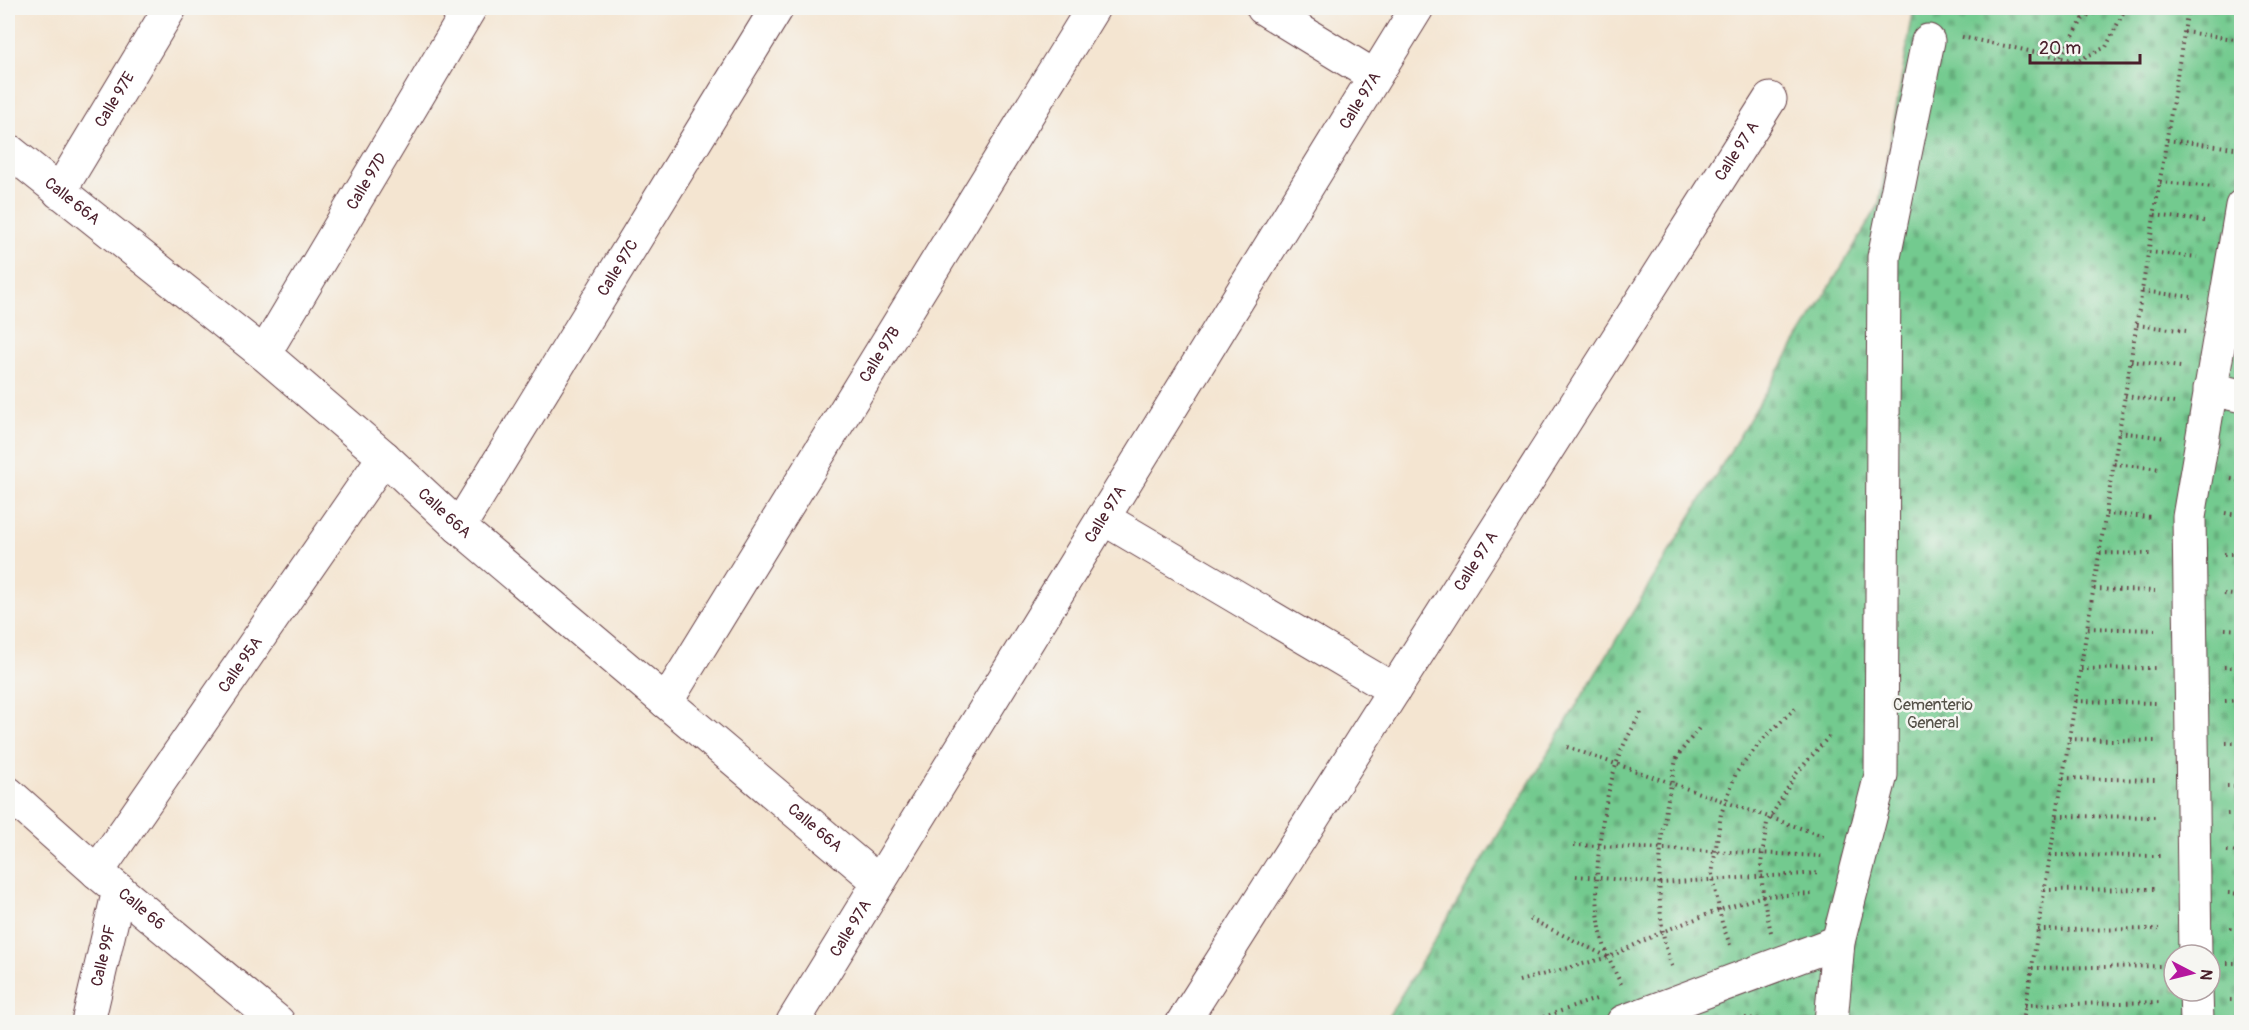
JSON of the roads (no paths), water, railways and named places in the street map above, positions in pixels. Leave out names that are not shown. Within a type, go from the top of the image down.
[{"type":"street","name":"Calle 97E","points":[[59,192],[170,8]]},
{"type":"street","name":"Calle 97D","points":[[264,354],[470,8]]},
{"type":"street","name":"Calle 97C","points":[[459,528],[777,8]]},
{"type":"street","name":"Calle 97B","points":[[666,702],[1093,8]]},
{"type":"street","points":[[1263,8],[1374,76]]},
{"type":"street","name":"Calle 97A","points":[[793,1023],[1417,8]]},
{"type":"street","points":[[1831,1023],[1838,942],[1881,775],[1884,257],[1941,38]]},
{"type":"street","name":"Calle 97 A","points":[[1183,1023],[1770,99]]},
{"type":"street","name":"Calle 66A","points":[[8,150],[264,354],[384,457],[459,528],[879,882]]},
{"type":"street","points":[[2196,943],[2189,517],[2213,384],[2229,197]]},
{"type":"street","name":"Calle 95A","points":[[108,881],[384,457]]},
{"type":"street","points":[[1103,518],[1394,690]]},
{"type":"street","name":"Calle 66","points":[[8,793],[108,881],[278,1023]]},
{"type":"street","name":"Calle 99F","points":[[88,1023],[108,881]]},
{"type":"street","points":[[1623,1023],[1838,942]]},
{"type":"street","points":[[2187,1003],[2197,1023]]},
{"type":"park label","name":"Cementerio General","points":[[1933,714]]}]
